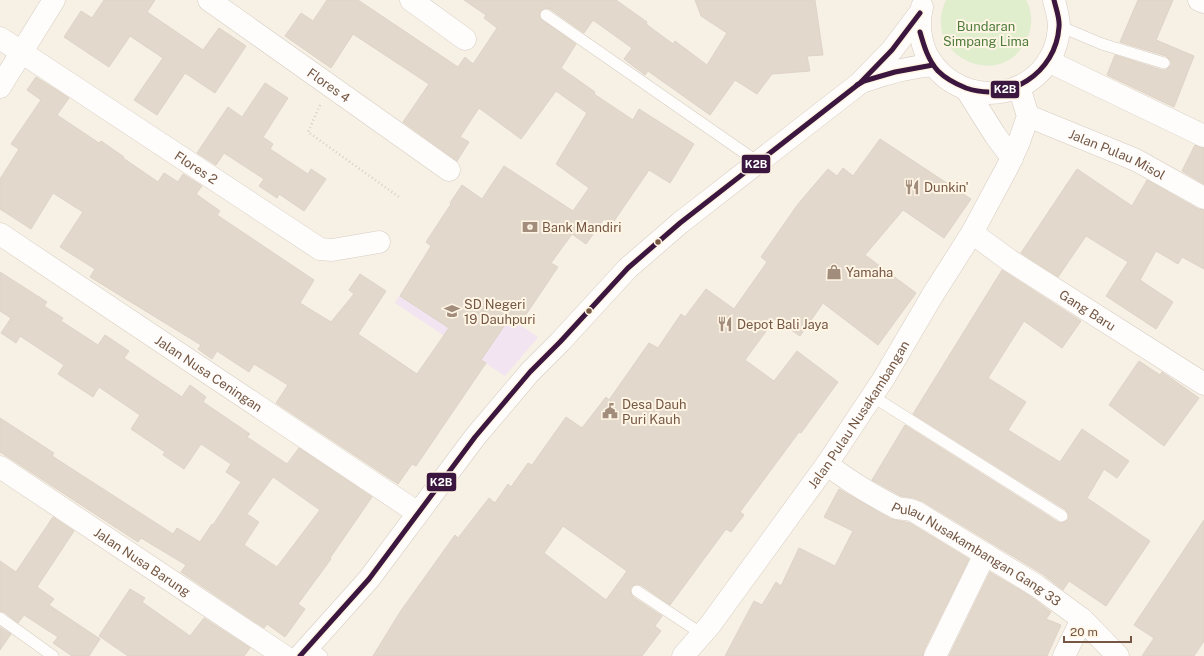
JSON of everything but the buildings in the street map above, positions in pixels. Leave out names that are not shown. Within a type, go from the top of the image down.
[{"type":"street","points":[[0,88],[54,0]]},
{"type":"street","name":"Flores 4","points":[[209,0],[449,170]]},
{"type":"street","points":[[411,0],[465,39]]},
{"type":"street","points":[[1199,0],[1204,2]]},
{"type":"street","points":[[922,7],[920,32],[924,49],[933,64],[942,75],[954,83],[966,89],[984,93],[1001,92],[1019,87],[1035,76],[1048,61],[1057,38],[1058,10]]},
{"type":"street","points":[[310,653],[369,579],[475,437],[530,372],[560,342],[628,268],[680,224],[860,83],[892,50],[922,7]]},
{"type":"street","name":"Flores 2","points":[[0,38],[320,249],[332,250],[379,242]]},
{"type":"street","points":[[1048,61],[1204,136]]},
{"type":"street","points":[[860,83],[914,66],[933,64]]},
{"type":"street","points":[[1019,87],[1028,116]]},
{"type":"street","points":[[966,89],[995,135],[1012,158]]},
{"type":"street","name":"Jalan Pulau Nusakambangan","points":[[683,656],[702,634],[768,547],[827,464],[872,396],[972,233],[1012,158],[1028,116]]},
{"type":"street","name":"Jalan Pulau Misol","points":[[1028,116],[1136,160],[1204,198]]},
{"type":"street","name":"Gang Baru","points":[[972,233],[1009,260],[1204,384]]},
{"type":"street","name":"Jalan Nusa Ceningan","points":[[0,234],[418,513]]},
{"type":"street","name":"Pulau Nusakambangan Gang 33","points":[[827,464],[858,487],[897,508],[910,508],[1037,586],[1082,619],[1118,656]]},
{"type":"street","name":"Jalan Nusa Barung","points":[[0,467],[284,656]]},
{"type":"street","points":[[935,656],[985,554]]},
{"type":"street","points":[[1064,656],[1082,619]]},
{"type":"lane","points":[[1058,10],[1102,44],[1164,63]]},
{"type":"lane","points":[[546,15],[759,162]]},
{"type":"lane","points":[[872,396],[1062,516]]},
{"type":"lane","points":[[637,590],[702,634]]},
{"type":"lane","points":[[0,618],[53,656]]},
{"type":"path","points":[[330,85],[308,132],[399,197]]},
{"type":"shaded area","name":"SD Negeri 19 Dauhpuri","points":[[421,261],[538,337],[505,376],[395,303]]},
{"type":"green space","name":"Bundaran Simpang Lima","points":[[946,0],[1026,0],[1030,8],[1030,32],[1017,54],[1002,63],[985,66],[968,62],[954,52],[944,38],[941,20]]},
{"type":"transit line","name":"K2B","points":[[920,32],[929,58],[938,71],[944,76],[966,88],[982,92],[998,91],[1014,87],[1028,80],[1040,70],[1049,58],[1056,43],[1059,27],[1054,0]]},
{"type":"transit line","name":"K2B","points":[[300,656],[369,579],[475,437],[530,372],[560,342],[628,268],[680,223],[860,83],[892,50],[920,13]]},
{"type":"transit line","name":"K2B","points":[[857,85],[864,81],[895,72],[933,65]]},
{"type":"place","name":"Dunkin'","points":[[912,187]]},
{"type":"place","name":"Bank Mandiri","points":[[530,227]]},
{"type":"place","name":"Yamaha","points":[[834,272]]},
{"type":"place","name":"SD Negeri 19 Dauhpuri","points":[[452,311]]},
{"type":"place","name":"Depot Bali Jaya","points":[[725,324]]},
{"type":"place","name":"Desa Dauh Puri Kauh","points":[[610,411]]}]
